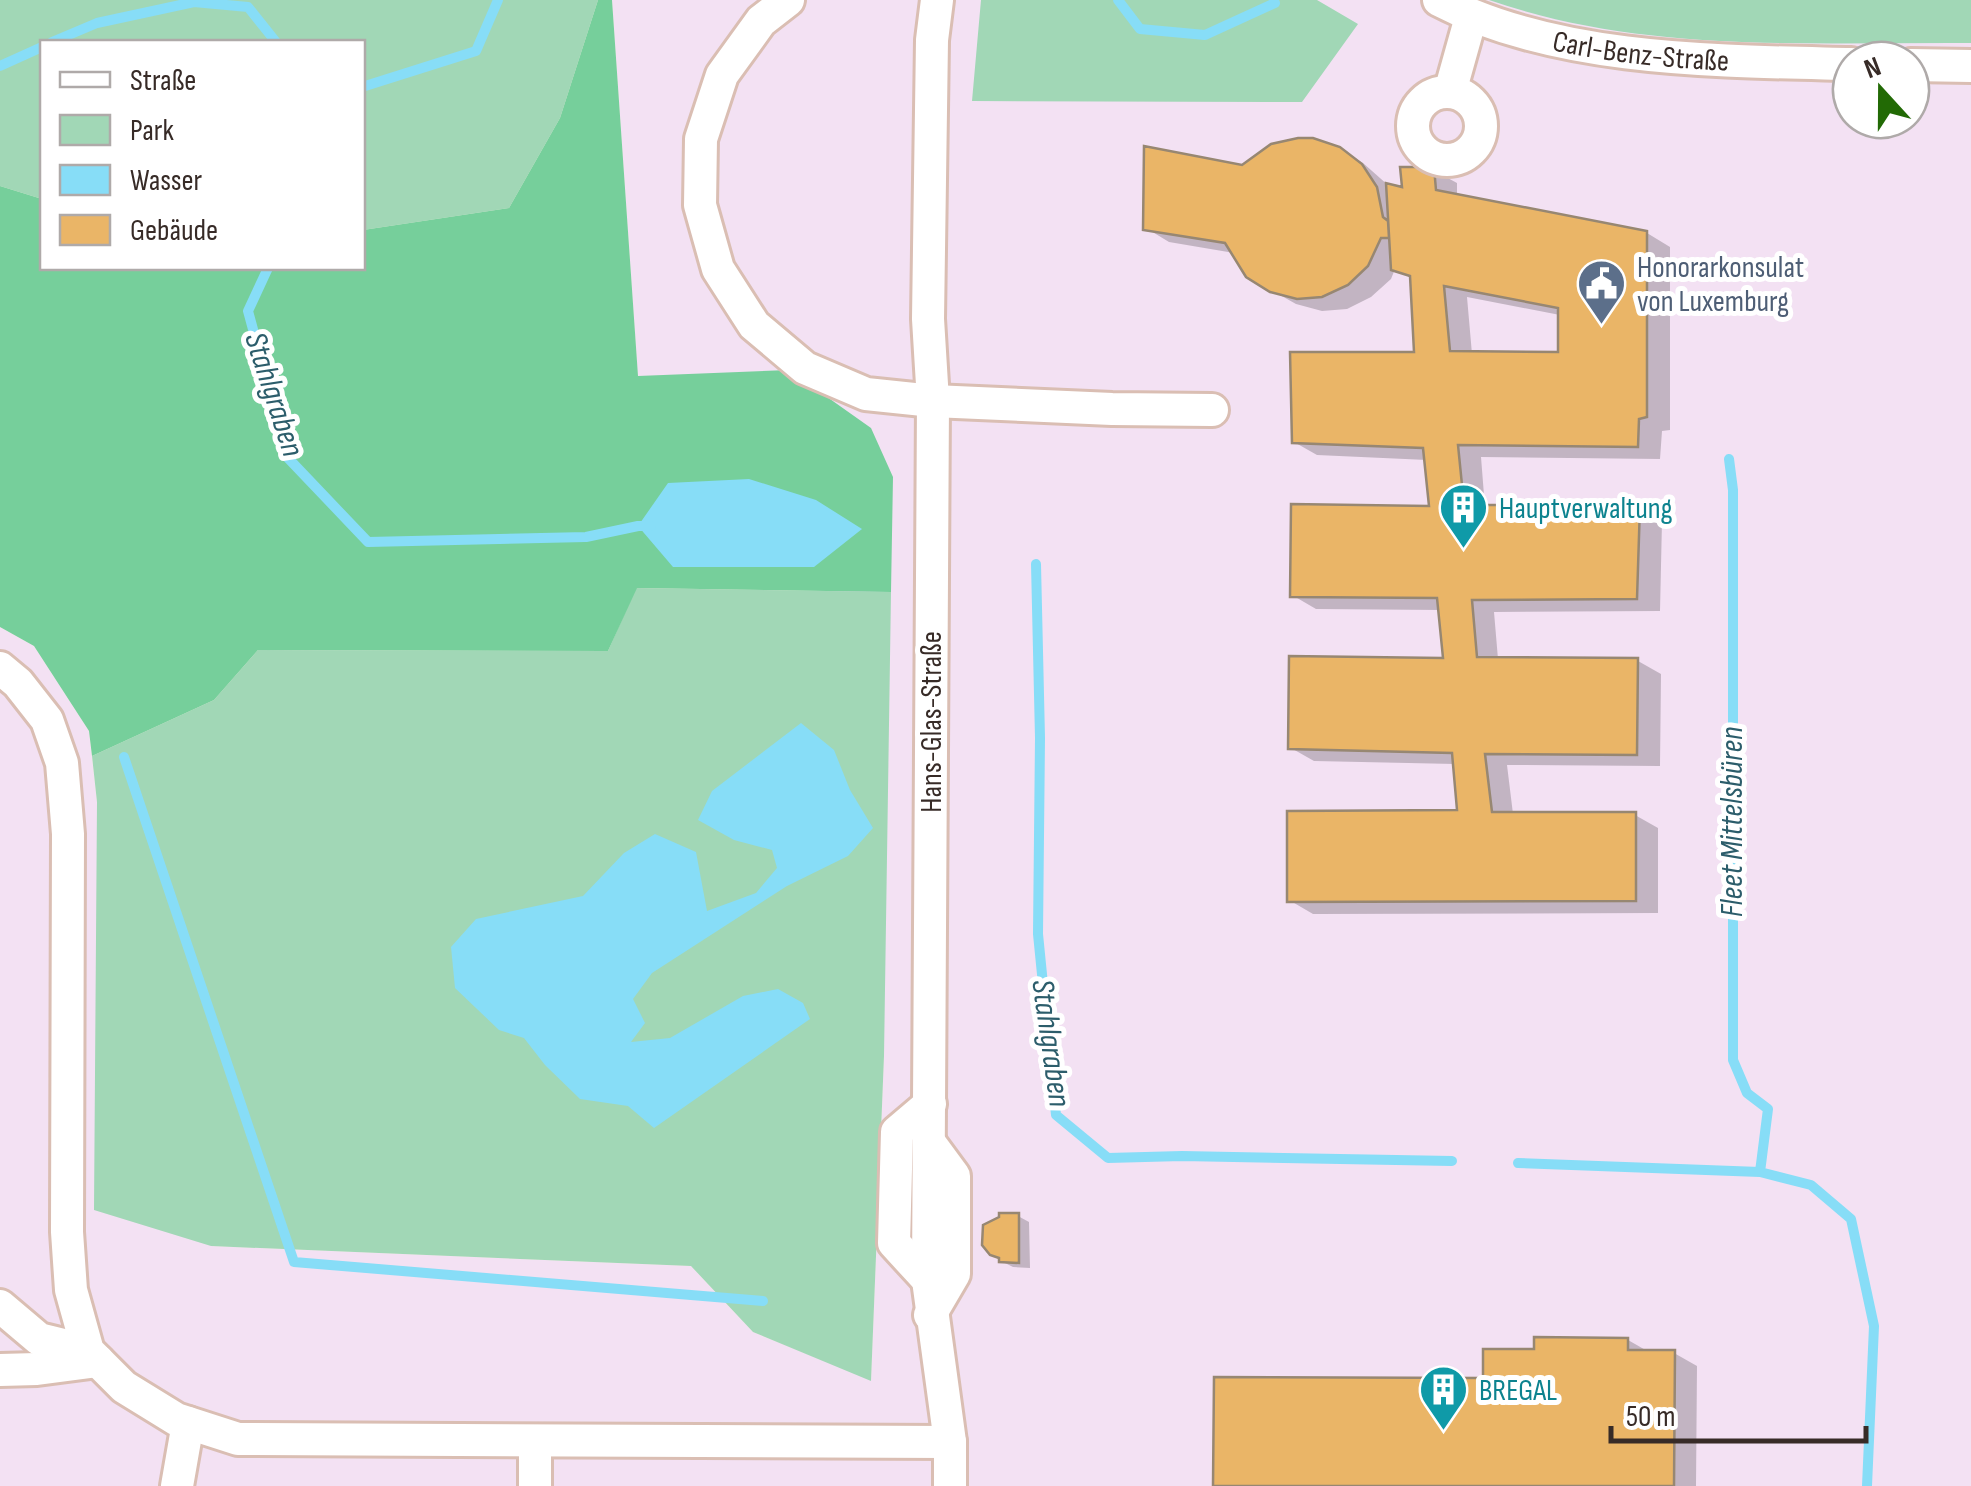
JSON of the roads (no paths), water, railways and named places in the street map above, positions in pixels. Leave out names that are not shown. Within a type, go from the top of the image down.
[{"type":"street","points":[[788,0],[761,21],[722,76],[702,139],[700,205],[718,269],[754,325],[805,368],[866,394],[933,401],[1212,410]]},
{"type":"street","name":"Hans-Glas-Straße","points":[[937,0],[932,40],[928,319],[933,401],[928,1280],[950,1442],[950,1486]]},
{"type":"street","name":"Carl-Benz-Straße","points":[[1440,0],[1472,17],[1548,38],[1685,60],[1831,64]]},
{"type":"street","points":[[1450,92],[1472,17]]},
{"type":"street","points":[[1931,65],[1971,66]]},
{"type":"street","points":[[0,668],[18,683],[46,720],[62,763],[68,834],[67,1232],[71,1290],[93,1356],[124,1387],[176,1419],[238,1439],[950,1442]]},
{"type":"street","points":[[928,1280],[894,1243],[897,1132],[930,1104]]},
{"type":"street","points":[[929,1142],[954,1176],[954,1274],[930,1315]]},
{"type":"street","points":[[0,1306],[38,1339],[93,1356]]},
{"type":"street","points":[[0,1370],[37,1369],[93,1356]]},
{"type":"street","points":[[177,1486],[188,1423]]},
{"type":"street","points":[[535,1440],[535,1486]]},
{"type":"water","points":[[749,479],[816,500],[862,529],[814,567],[673,567],[638,526],[668,483]]},
{"type":"water","points":[[801,723],[834,750],[850,790],[873,828],[848,856],[787,886],[652,973],[633,999],[645,1023],[631,1042],[670,1038],[743,996],[778,989],[803,1003],[810,1019],[654,1128],[628,1106],[580,1099],[524,1038],[499,1030],[455,988],[451,947],[476,919],[583,896],[624,853],[655,834],[696,852],[707,911],[756,893],[777,868],[772,850],[734,840],[698,820],[712,791]]},
{"type":"waterway","name":"Fleet Mittelsbüren","points":[[365,86],[476,51],[498,0]]},
{"type":"waterway","name":"Fleet Mittelsbüren","points":[[1118,0],[1140,29],[1205,35],[1275,3]]},
{"type":"waterway","name":"Fleet Mittelsbüren","points":[[57,40],[97,23],[194,2],[248,7],[274,40]]},
{"type":"waterway","name":"Fleet Mittelsbüren","points":[[0,66],[40,48]]},
{"type":"waterway","name":"Stahlgraben","points":[[267,270],[248,311],[288,458],[368,542],[586,537],[651,526]]},
{"type":"waterway","name":"Fleet Mittelsbüren","points":[[1729,459],[1733,490],[1733,1060],[1747,1093],[1768,1109],[1760,1172]]},
{"type":"waterway","name":"Stahlgraben","points":[[1036,564],[1040,738],[1038,934],[1056,1115],[1108,1158],[1452,1161]]},
{"type":"waterway","points":[[124,757],[294,1262],[763,1301]]},
{"type":"waterway","name":"Stahlgraben","points":[[1518,1163],[1760,1172],[1811,1185],[1851,1219],[1874,1326],[1867,1486]]},
{"type":"place","name":"Honorarkonsulat von Luxemburg","points":[[1602,326]]},
{"type":"place","name":"Hauptverwaltung","points":[[1464,550]]},
{"type":"place","name":"BREGAL","points":[[1444,1432]]}]
